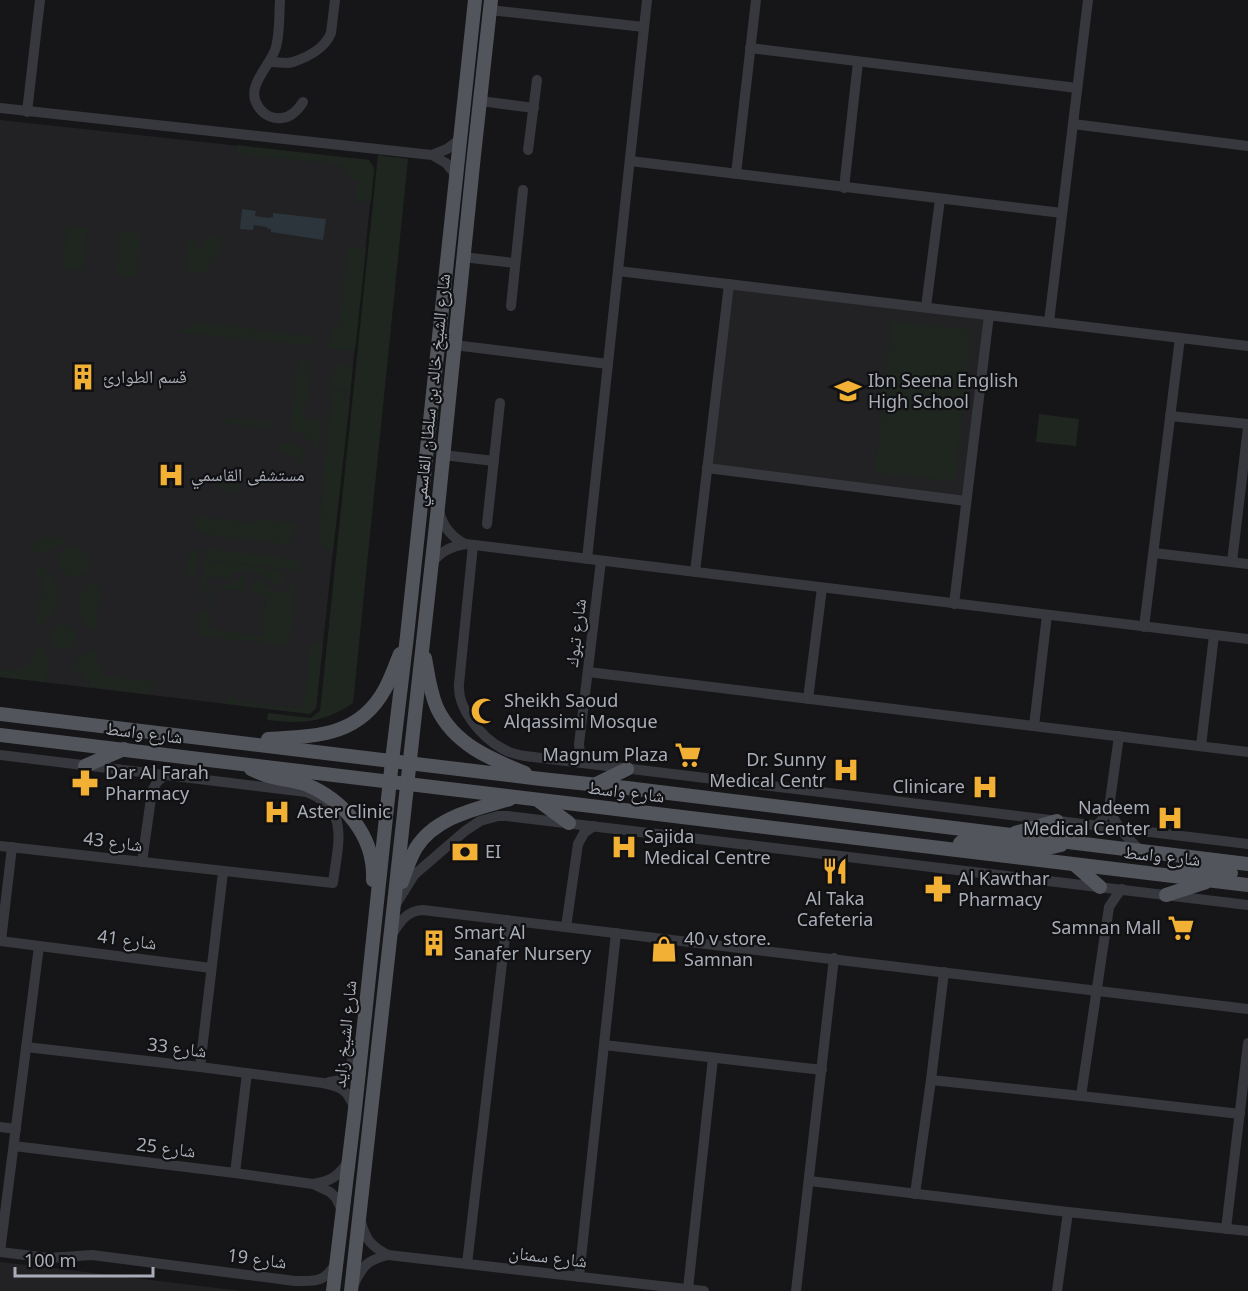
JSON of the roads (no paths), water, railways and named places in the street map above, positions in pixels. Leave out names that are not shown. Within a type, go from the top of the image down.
[{"type":"main road","name":"شارع الشيخ خالد بن سلطان القاسمي","points":[[390,781],[475,0]]},
{"type":"main road","name":"شارع الشيخ خالد بن سلطان القاسمي","points":[[407,783],[491,5]]},
{"type":"main road","points":[[463,115],[467,130],[466,152],[474,155]]},
{"type":"main road","points":[[250,744],[261,740],[302,738],[330,733],[351,724],[370,710],[384,691],[407,636]]},
{"type":"main road","points":[[422,643],[435,701],[444,720],[457,736],[483,754],[541,779]]},
{"type":"main road","name":"شارع واسط","points":[[0,714],[1248,864]]},
{"type":"main road","name":"شارع واسط","points":[[0,735],[1248,885]]},
{"type":"main road","points":[[85,766],[124,749]]},
{"type":"main road","points":[[239,762],[269,776],[299,782],[344,808],[359,828],[367,845],[372,865],[372,903],[375,921]]},
{"type":"main road","points":[[594,785],[627,769]]},
{"type":"main road","name":"شارع الشيخ زايد","points":[[333,1291],[390,781]]},
{"type":"main road","name":"شارع الشيخ زايد","points":[[351,1291],[407,783]]},
{"type":"main road","points":[[393,910],[411,857],[429,833],[456,816],[518,797]]},
{"type":"main road","points":[[537,800],[569,823]]},
{"type":"main road","points":[[1010,835],[1057,821]]},
{"type":"main road","points":[[965,852],[960,845],[964,840],[1043,848],[1069,842]]},
{"type":"main road","points":[[1075,865],[1100,887]]},
{"type":"main road","points":[[1172,876],[1182,870],[1193,868],[1248,875]]},
{"type":"main road","points":[[1166,895],[1211,880]]},
{"type":"street","points":[[27,112],[40,0]]},
{"type":"street","points":[[280,0],[276,47],[270,62],[255,86],[256,103],[267,115],[284,118],[292,115],[303,102]]},
{"type":"street","points":[[270,62],[293,62],[322,46],[331,33],[335,0]]},
{"type":"street","points":[[587,559],[647,0]]},
{"type":"street","points":[[736,174],[756,0]]},
{"type":"street","points":[[1049,322],[1088,0]]},
{"type":"street","points":[[491,5],[644,27]]},
{"type":"street","points":[[750,48],[1077,88]]},
{"type":"street","points":[[843,188],[858,62]]},
{"type":"street","points":[[528,150],[537,80]]},
{"type":"street","points":[[480,101],[534,108]]},
{"type":"street","points":[[0,108],[432,155],[446,163],[456,175]]},
{"type":"street","points":[[1072,124],[1248,146]]},
{"type":"street","points":[[432,155],[447,149],[460,139]]},
{"type":"street","points":[[630,161],[1062,213]]},
{"type":"street","points":[[511,306],[524,190]]},
{"type":"street","points":[[926,307],[940,199]]},
{"type":"street","points":[[463,257],[515,263]]},
{"type":"street","points":[[618,271],[1248,346]]},
{"type":"street","points":[[694,572],[729,284]]},
{"type":"street","points":[[954,604],[989,315]]},
{"type":"street","points":[[1144,627],[1180,338]]},
{"type":"street","points":[[454,345],[608,364]]},
{"type":"street","points":[[487,524],[500,403]]},
{"type":"street","points":[[1170,416],[1248,426],[1232,562]]},
{"type":"street","points":[[443,455],[494,461]]},
{"type":"street","points":[[707,468],[966,501]]},
{"type":"street","points":[[438,507],[448,533],[470,545]]},
{"type":"street","points":[[470,545],[459,698],[471,720],[504,750],[525,756],[563,761],[1248,844]]},
{"type":"street","points":[[431,566],[435,558],[449,548],[470,545],[1248,639]]},
{"type":"street","points":[[1154,553],[1248,564]]},
{"type":"street","name":"شارع تبوك","points":[[581,762],[579,744],[601,561]]},
{"type":"street","points":[[808,699],[822,588]]},
{"type":"street","points":[[1034,726],[1047,615]]},
{"type":"street","points":[[1201,746],[1214,635]]},
{"type":"street","points":[[588,672],[1248,752]]},
{"type":"street","points":[[1096,826],[1108,808],[1119,736]]},
{"type":"street","points":[[563,761],[575,751],[579,744]]},
{"type":"street","points":[[0,755],[318,794]]},
{"type":"street","points":[[142,772],[152,791]]},
{"type":"street","points":[[142,862],[152,791],[165,775]]},
{"type":"street","name":"شارع 43","points":[[0,846],[333,884],[338,823],[331,809],[318,794]]},
{"type":"street","points":[[1108,808],[1119,828],[1141,851]]},
{"type":"street","points":[[393,910],[414,875],[465,831],[480,821],[507,816],[1248,905]]},
{"type":"street","points":[[569,823],[578,844]]},
{"type":"street","points":[[566,927],[578,844],[584,833],[594,826]]},
{"type":"street","points":[[0,941],[12,848]]},
{"type":"street","points":[[200,1067],[223,872]]},
{"type":"street","points":[[1100,887],[1109,907]]},
{"type":"street","points":[[1081,1096],[1109,907],[1122,889]]},
{"type":"street","points":[[390,938],[405,916],[416,910],[423,910],[1248,1009]]},
{"type":"street","points":[[467,1264],[507,920]]},
{"type":"street","points":[[579,1277],[616,933]]},
{"type":"street","name":"شارع 41","points":[[0,941],[211,968]]},
{"type":"street","points":[[0,1252],[39,946]]},
{"type":"street","points":[[796,1291],[834,958]]},
{"type":"street","points":[[915,1194],[944,972]]},
{"type":"street","name":"شارع 33","points":[[323,1083],[342,1080],[348,1075],[362,1037]]},
{"type":"street","points":[[1226,1229],[1248,1042]]},
{"type":"street","points":[[604,1046],[822,1070]]},
{"type":"street","name":"شارع 33","points":[[26,1047],[323,1083],[344,1090],[355,1109]]},
{"type":"street","points":[[688,1289],[713,1058]]},
{"type":"street","points":[[235,1173],[247,1073]]},
{"type":"street","points":[[931,1080],[1240,1114]]},
{"type":"street","points":[[0,1127],[16,1129]]},
{"type":"street","name":"شارع 25","points":[[14,1146],[314,1184],[330,1192],[336,1198],[343,1213]]},
{"type":"street","points":[[314,1184],[334,1178],[349,1161]]},
{"type":"street","points":[[810,1181],[1248,1231]]},
{"type":"street","points":[[1057,1291],[1068,1212]]},
{"type":"street","points":[[359,1216],[369,1242],[388,1255]]},
{"type":"street","name":"شارع 19","points":[[0,1252],[49,1258],[92,1255],[295,1281]]},
{"type":"street","points":[[351,1291],[366,1264],[388,1255]]},
{"type":"street","name":"شارع سمنان","points":[[388,1255],[579,1277],[610,1286],[704,1291]]},
{"type":"street","points":[[295,1281],[313,1281],[323,1278],[338,1260]]},
{"type":"street","points":[[295,1281],[316,1291]]},
{"type":"place","name":"قسم الطوارئ","points":[[83,377]]},
{"type":"place","name":"Ibn Seena English High School","points":[[848,391]]},
{"type":"place","name":"مستشفى القاسمي","points":[[171,475]]},
{"type":"place","name":"Sheikh Saoud Alqassimi Mosque","points":[[484,711]]},
{"type":"place","name":"Magnum Plaza","points":[[688,755]]},
{"type":"place","name":"Dr. Sunny Medical Centr","points":[[846,770]]},
{"type":"place","name":"Dar Al Farah Pharmacy","points":[[85,783]]},
{"type":"place","name":"Clinicare","points":[[985,787]]},
{"type":"place","name":"Aster Clinic","points":[[277,812]]},
{"type":"place","name":"Nadeem Medical Center","points":[[1170,818]]},
{"type":"place","name":"Sajida Medical Centre","points":[[624,847]]},
{"type":"place","name":"EI","points":[[465,852]]},
{"type":"place","name":"Al Taka Cafeteria","points":[[835,871]]},
{"type":"place","name":"Al Kawthar Pharmacy","points":[[938,889]]},
{"type":"place","name":"Samnan Mall","points":[[1181,928]]},
{"type":"place","name":"Smart Al Sanafer Nursery","points":[[434,943]]},
{"type":"place","name":"40 v store. Samnan","points":[[664,949]]}]
